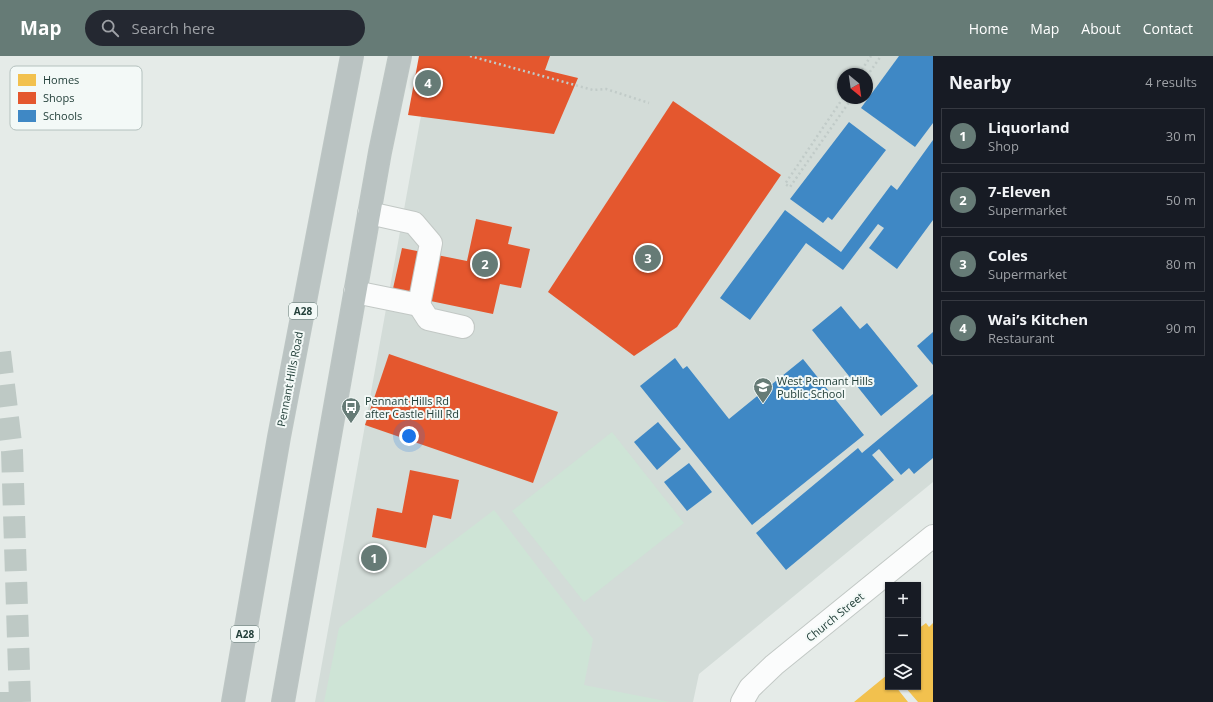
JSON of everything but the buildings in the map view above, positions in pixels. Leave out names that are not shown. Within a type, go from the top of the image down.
[{"type":"highway","name":"Pennant Hills Road","points":[[233,702],[279,437],[352,56]]},
{"type":"highway","points":[[283,702],[369,213],[400,56]]},
{"type":"street","points":[[369,213],[414,223],[431,243],[419,306]]},
{"type":"street","points":[[355,292],[419,306],[428,319],[463,327]]},
{"type":"street","name":"Church Street","points":[[742,702],[750,688],[774,665],[933,536]]},
{"type":"path","points":[[470,56],[593,90],[606,89],[649,103]]},
{"type":"path","points":[[863,68],[871,56]]},
{"type":"path","points":[[873,68],[881,56]]},
{"type":"path","points":[[839,104],[786,184],[790,187],[848,104]]},
{"type":"shaded area","points":[[435,56],[933,56],[933,482],[699,674],[693,702],[315,702],[420,121]]},
{"type":"green space","points":[[612,432],[684,523],[584,602],[512,511]]},
{"type":"green space","points":[[494,510],[593,639],[584,685],[670,702],[324,702],[339,628]]},
{"type":"tunnel","points":[[0,352],[12,451],[20,702]]},
{"type":"tunnel","points":[[0,692],[0,702]]},
{"type":"place","name":"Wai’s Kitchen","points":[[428,83]]},
{"type":"place","name":"Coles","points":[[648,258]]},
{"type":"place","name":"7-Eleven","points":[[485,264]]},
{"type":"place","name":"West Pennant Hills Public School","points":[[763,404]]},
{"type":"place","name":"Pennant Hills Rd after Castle Hill Rd","points":[[351,424]]},
{"type":"place","name":"Liquorland","points":[[374,558]]}]
